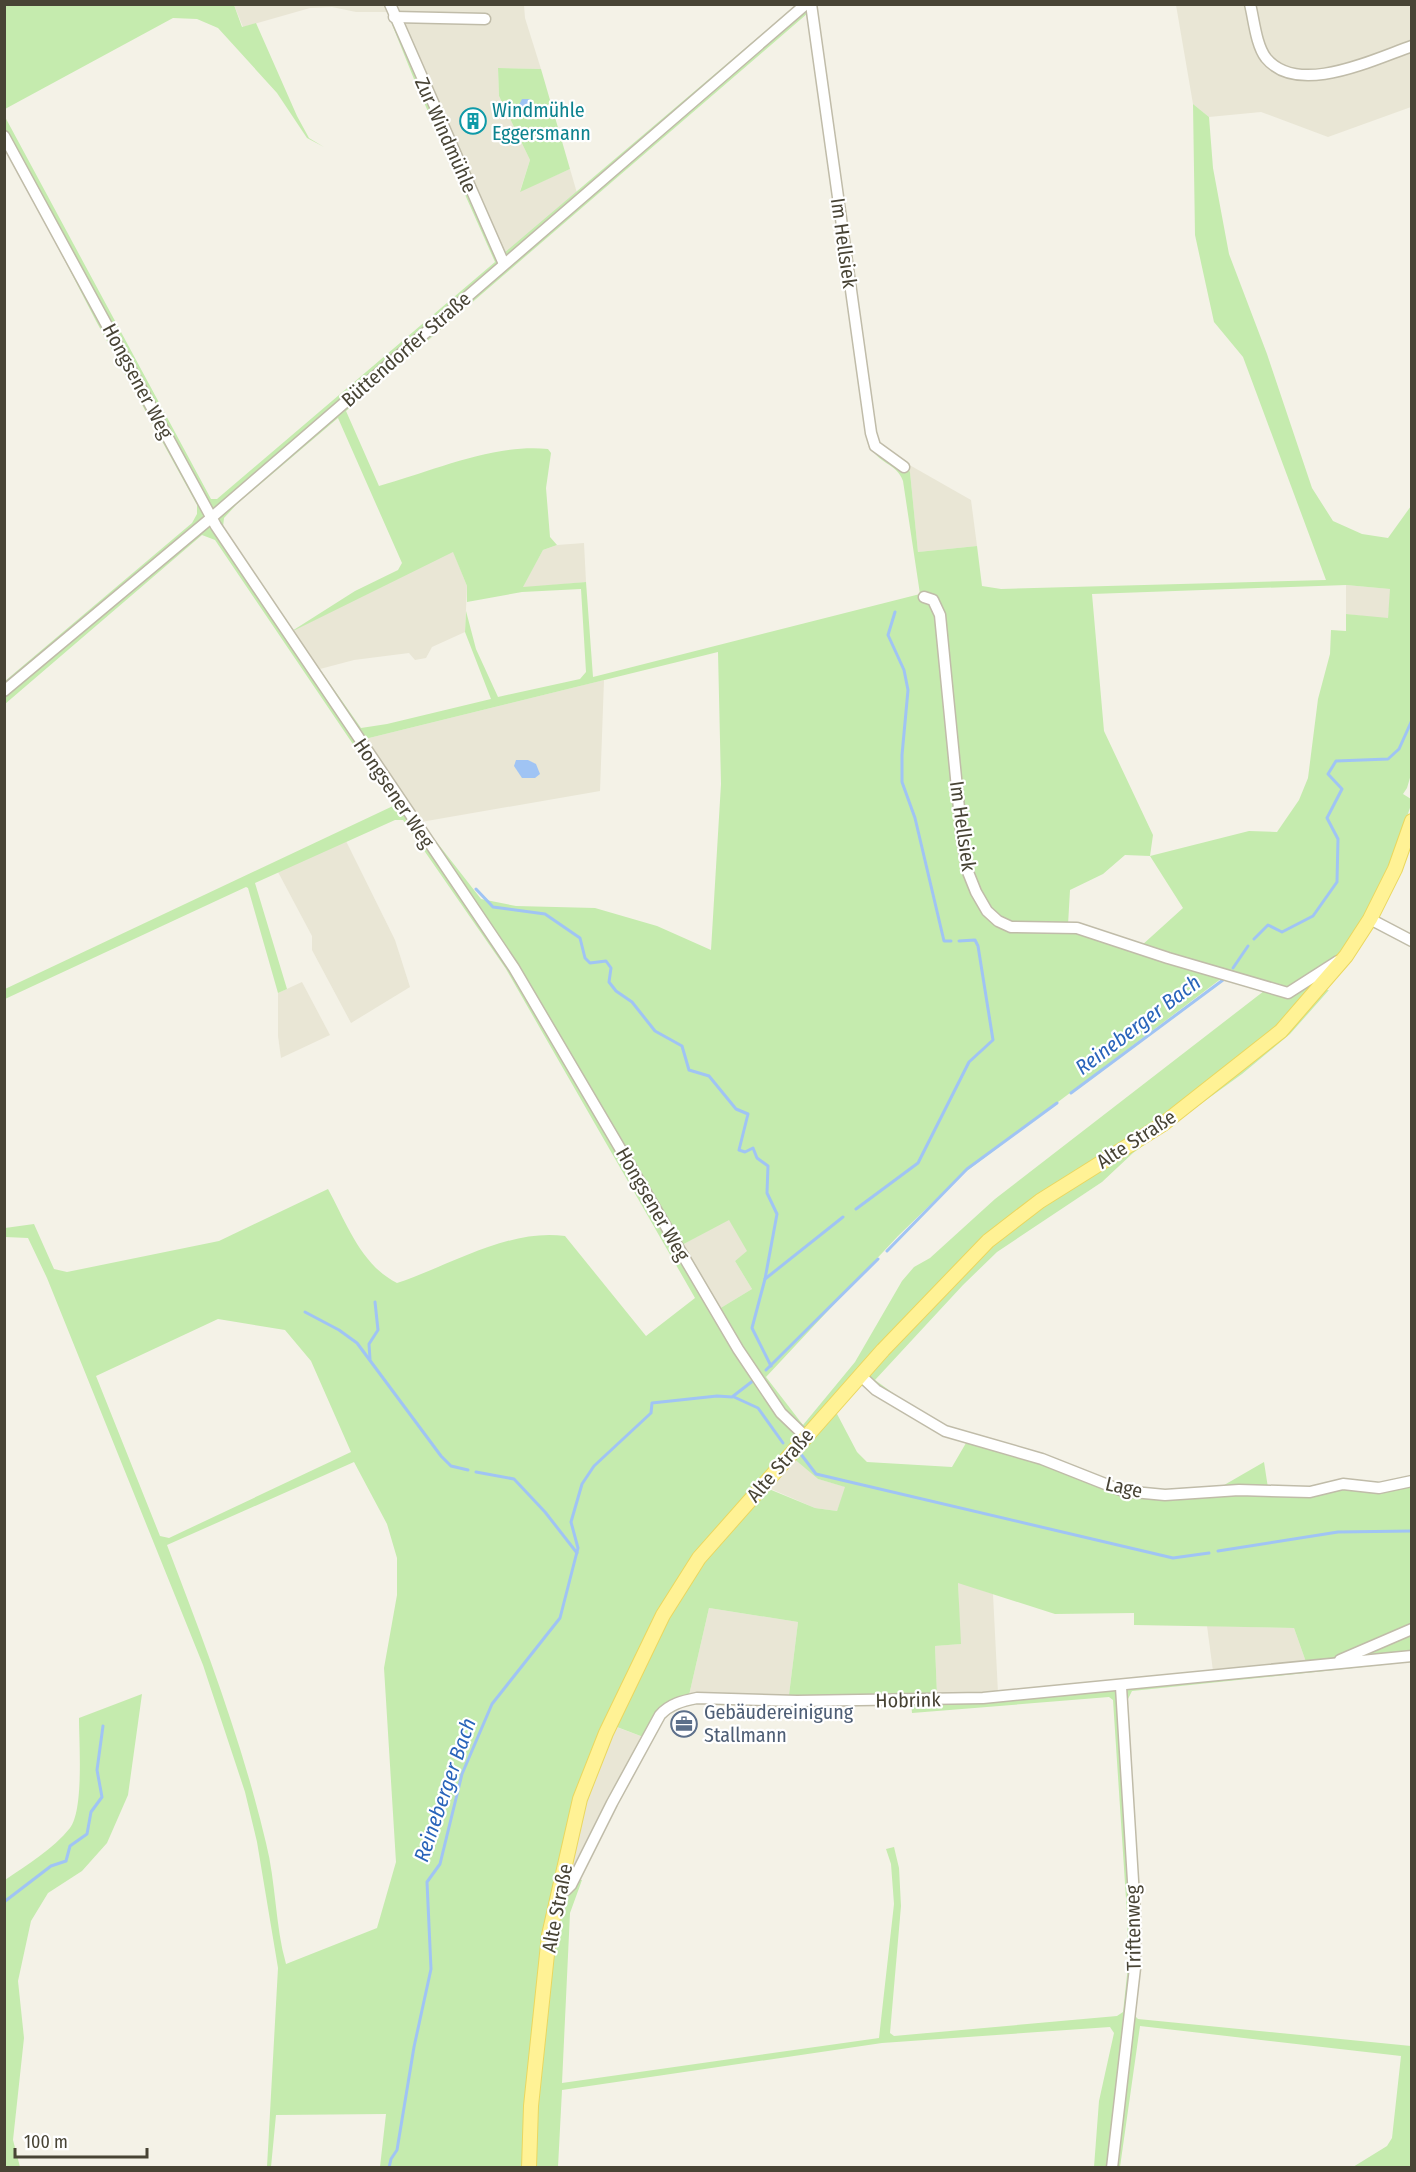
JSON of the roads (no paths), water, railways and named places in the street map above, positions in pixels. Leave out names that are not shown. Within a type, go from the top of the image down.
[{"type":"main road","name":"Alte Straße","points":[[529,2168],[537,2040],[549,1935],[580,1799],[606,1733],[663,1615],[699,1558],[860,1375],[988,1241],[1040,1201],[1163,1124],[1250,1058],[1281,1031],[1346,956],[1370,920],[1395,869],[1412,821]]},
{"type":"street","name":"Zur Windmühle","points":[[390,4],[504,264]]},
{"type":"street","name":"Büttendorfer Straße","points":[[4,691],[211,518],[806,4]]},
{"type":"street","name":"Im Hellsiek","points":[[811,4],[871,434],[875,446],[904,467]]},
{"type":"street","points":[[1250,4],[1263,53],[1268,60],[1282,70],[1300,75],[1331,73],[1412,46]]},
{"type":"street","points":[[394,16],[485,19]]},
{"type":"street","name":"Hongsener Weg","points":[[4,136],[211,518],[404,809],[513,968],[738,1349],[781,1413],[805,1436]]},
{"type":"street","name":"Im Hellsiek","points":[[924,597],[933,600],[940,615],[962,839],[968,872],[976,892],[987,910],[1011,927],[1077,928],[1128,945]]},
{"type":"street","points":[[1370,920],[1412,941]]},
{"type":"street","name":"Alte Straße","points":[[1128,945],[1288,993],[1346,956]]},
{"type":"street","name":"Lage","points":[[860,1375],[876,1390],[945,1431],[1042,1459],[1123,1491],[1165,1495],[1239,1490],[1310,1492],[1343,1484],[1379,1488],[1412,1481]]},
{"type":"street","points":[[1329,1665],[1412,1629]]},
{"type":"street","name":"Hobrink","points":[[559,1888],[566,1890],[571,1885],[660,1715],[667,1707],[684,1700],[697,1698],[797,1701],[983,1698],[1121,1687],[1412,1656]]},
{"type":"street","name":"Triftenweg","points":[[1112,2168],[1135,1968],[1135,1913],[1121,1687]]},
{"type":"water","points":[[522,99],[530,99],[533,116],[530,120],[519,105]]},
{"type":"water","points":[[516,760],[528,760],[536,764],[540,774],[535,778],[522,778],[514,766]]},
{"type":"waterway","points":[[895,612],[888,635],[904,670],[908,690],[902,782],[915,818],[944,941],[951,941]]},
{"type":"waterway","name":"Reineberger Bach","points":[[1254,939],[1268,925],[1282,932],[1313,916],[1337,882],[1338,839],[1327,818],[1342,789],[1328,774],[1336,761],[1388,759],[1399,749],[1412,720]]},
{"type":"waterway","points":[[476,889],[493,907],[545,914],[580,938],[585,958],[590,963],[606,961],[611,968],[609,982],[616,991],[632,1002],[655,1031],[682,1046],[689,1070],[709,1076],[736,1109],[748,1114],[739,1150],[745,1152],[753,1148],[757,1158],[768,1166],[767,1193],[777,1214],[765,1279]]},
{"type":"waterway","points":[[856,1209],[918,1163],[969,1062],[993,1040],[978,946],[975,940],[959,941]]},
{"type":"waterway","name":"Reineberger Bach","points":[[1233,968],[1248,946]]},
{"type":"waterway","name":"Reineberger Bach","points":[[1071,1093],[1223,980]]},
{"type":"waterway","name":"Reineberger Bach","points":[[887,1251],[967,1169],[1057,1103]]},
{"type":"waterway","points":[[771,1366],[752,1328],[765,1279],[843,1217]]},
{"type":"waterway","name":"Reineberger Bach","points":[[766,1370],[878,1259]]},
{"type":"waterway","points":[[370,1359],[369,1344],[378,1330],[375,1302]]},
{"type":"waterway","points":[[305,1312],[339,1330],[357,1343],[441,1456],[451,1466],[468,1470]]},
{"type":"waterway","name":"Reineberger Bach","points":[[389,2168],[391,2159],[397,2150],[414,2047],[431,1969],[427,1882],[440,1864],[462,1774],[492,1704],[560,1618],[578,1548],[571,1522],[582,1484],[594,1466],[651,1413],[652,1403],[717,1396],[732,1397],[754,1380]]},
{"type":"waterway","points":[[734,1397],[758,1408],[783,1443]]},
{"type":"waterway","points":[[800,1453],[816,1474],[1173,1558],[1209,1553]]},
{"type":"waterway","points":[[476,1472],[514,1479],[545,1512],[577,1553]]},
{"type":"waterway","points":[[1218,1551],[1338,1532],[1412,1531]]},
{"type":"waterway","points":[[4,1902],[51,1866],[66,1861],[70,1846],[87,1834],[91,1812],[102,1797],[97,1770],[103,1726]]},
{"type":"place","name":"Windmühle Eggersmann","points":[[473,121]]},
{"type":"place","name":"Gebäudereinigung Stallmann","points":[[684,1724]]}]
